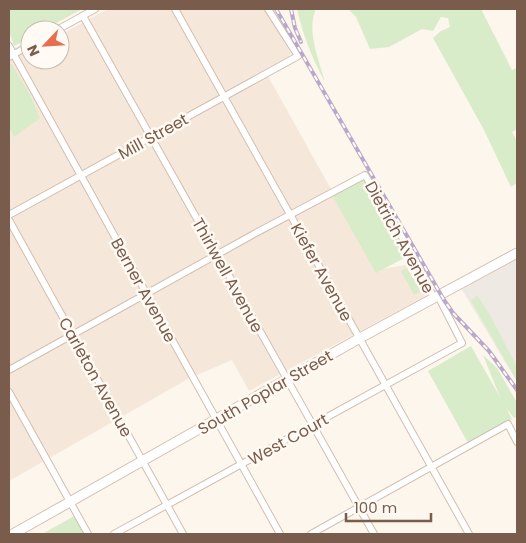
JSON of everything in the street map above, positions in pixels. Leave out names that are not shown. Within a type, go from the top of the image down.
[{"type":"main road","name":"South Poplar Street","points":[[13,534],[360,338],[517,253]]},
{"type":"street","points":[[70,23],[95,9]]},
{"type":"street","name":"Kiefer Avenue","points":[[176,9],[469,534]]},
{"type":"street","name":"Mill Street","points":[[9,215],[298,56],[268,9]]},
{"type":"street","name":"Thirlwell Avenue","points":[[83,16],[374,534]]},
{"type":"street","name":"Berner Avenue","points":[[9,46],[11,56],[280,534]]},
{"type":"street","name":"Dietrich Avenue","points":[[291,216],[365,175],[462,343]]},
{"type":"street","points":[[9,370],[217,254],[291,216]]},
{"type":"street","name":"Carleton Avenue","points":[[9,220],[183,534]]},
{"type":"street","name":"West Court","points":[[114,534],[462,343]]},
{"type":"street","points":[[9,392],[88,534]]},
{"type":"street","points":[[311,534],[508,424],[517,442]]},
{"type":"shaded area","points":[[108,9],[265,9],[291,54],[268,76],[376,270],[412,264],[429,294],[249,391],[232,360],[188,379],[9,481],[9,54],[20,55],[20,70],[70,70],[70,30]]},
{"type":"shaded area","points":[[517,258],[517,382],[461,288]]},
{"type":"green space","points":[[9,9],[82,9],[62,20],[20,20],[20,43],[14,46],[9,31]]},
{"type":"green space","points":[[297,9],[316,9],[312,26],[313,36],[325,82],[308,46]]},
{"type":"green space","points":[[348,9],[481,9],[512,70],[517,68],[517,129],[512,132],[517,141],[517,183],[511,187],[484,130],[433,38],[441,31],[450,27],[448,18],[441,17],[433,31],[422,29],[389,47],[370,49],[356,17]]},
{"type":"green space","points":[[11,63],[29,93],[40,118],[14,137],[9,127],[9,64]]},
{"type":"green space","points":[[364,177],[408,256],[376,273],[332,195]]},
{"type":"green space","points":[[406,268],[422,291],[414,295],[401,271]]},
{"type":"green space","points":[[477,295],[490,315],[517,367],[517,381],[471,301]]},
{"type":"green space","points":[[471,346],[500,397],[483,355],[497,368],[515,399],[517,417],[514,418],[506,408],[512,419],[468,443],[428,371]]},
{"type":"green space","points":[[76,515],[86,534],[42,534]]},
{"type":"railway","points":[[276,9],[444,300],[453,313],[489,351],[517,390]]},
{"type":"railway","points":[[291,9],[295,28],[301,42]]}]
